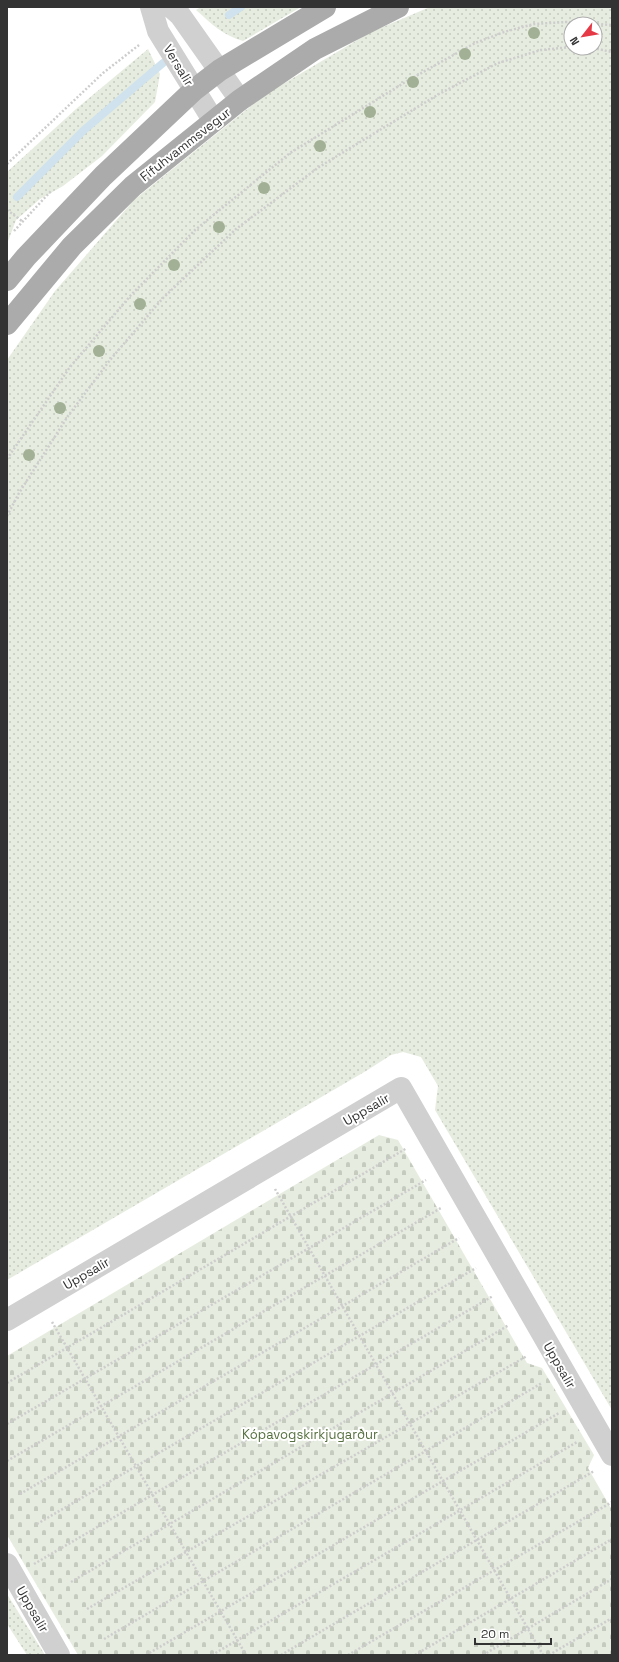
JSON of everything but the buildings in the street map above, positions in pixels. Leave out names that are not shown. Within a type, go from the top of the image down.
[{"type":"main road","points":[[7,280],[26,257],[103,176],[194,90],[220,70],[325,7]]},
{"type":"main road","name":"Fífuhvammsvegur","points":[[7,324],[72,246],[133,186],[213,120],[240,100],[315,50],[398,7]]},
{"type":"street","name":"Versalir","points":[[151,7],[158,31],[213,120]]},
{"type":"street","points":[[171,7],[180,15],[240,100]]},
{"type":"street","name":"Uppsalir","points":[[7,1320],[401,1088],[598,1430],[605,1462]]},
{"type":"street","name":"Uppsalir","points":[[10,1570],[60,1655]]},
{"type":"path","points":[[7,459],[70,367],[131,295],[195,230],[290,153],[407,81],[475,43],[534,24],[567,22],[612,25]]},
{"type":"path","points":[[7,164],[103,73],[143,42]]},
{"type":"path","points":[[7,516],[19,494],[68,416],[110,360],[163,298],[236,230],[319,167],[439,94],[498,63],[541,50],[563,48]]},
{"type":"path","points":[[14,231],[51,191]]},
{"type":"path","points":[[7,210],[22,222]]},
{"type":"path","points":[[7,1383],[428,1136]]},
{"type":"path","points":[[7,1424],[447,1168]]},
{"type":"path","points":[[264,1169],[543,1655]]},
{"type":"path","points":[[7,1461],[463,1196]]},
{"type":"path","points":[[20,1494],[480,1225]]},
{"type":"path","points":[[38,1524],[497,1256]]},
{"type":"path","points":[[10,1570],[153,1495],[514,1284]]},
{"type":"path","points":[[40,1300],[246,1655]]},
{"type":"path","points":[[71,1582],[531,1313]]},
{"type":"path","points":[[87,1609],[548,1343]]},
{"type":"path","points":[[104,1639],[564,1370]]},
{"type":"path","points":[[146,1655],[581,1400]]},
{"type":"path","points":[[212,1655],[598,1430]]},
{"type":"path","points":[[281,1655],[477,1540],[605,1462]]},
{"type":"path","points":[[348,1655],[612,1502]]},
{"type":"path","points":[[415,1655],[612,1540]]},
{"type":"path","points":[[483,1655],[612,1579]]},
{"type":"path","points":[[549,1655],[612,1618]]},
{"type":"green space","points":[[201,7],[301,7],[243,41],[229,36],[212,24],[196,10]]},
{"type":"green space","points":[[430,7],[612,7],[612,1410],[435,1110],[438,1086],[421,1057],[403,1052],[391,1055],[7,1280],[7,360],[55,291],[134,200],[266,94],[371,32]]},
{"type":"green space","points":[[148,49],[160,74],[155,102],[102,156],[63,186],[40,199],[16,220],[7,244],[7,172],[76,109]]},
{"type":"green space","name":"Kópavogskirkjugarður","points":[[379,1135],[398,1140],[527,1363],[542,1368],[594,1455],[588,1468],[612,1510],[612,1655],[78,1655],[7,1535],[7,1356]]},
{"type":"green space","points":[[7,1594],[45,1655],[27,1655],[7,1624]]},
{"type":"waterway","points":[[229,15],[241,7]]},
{"type":"waterway","points":[[17,197],[84,130],[163,63]]}]
